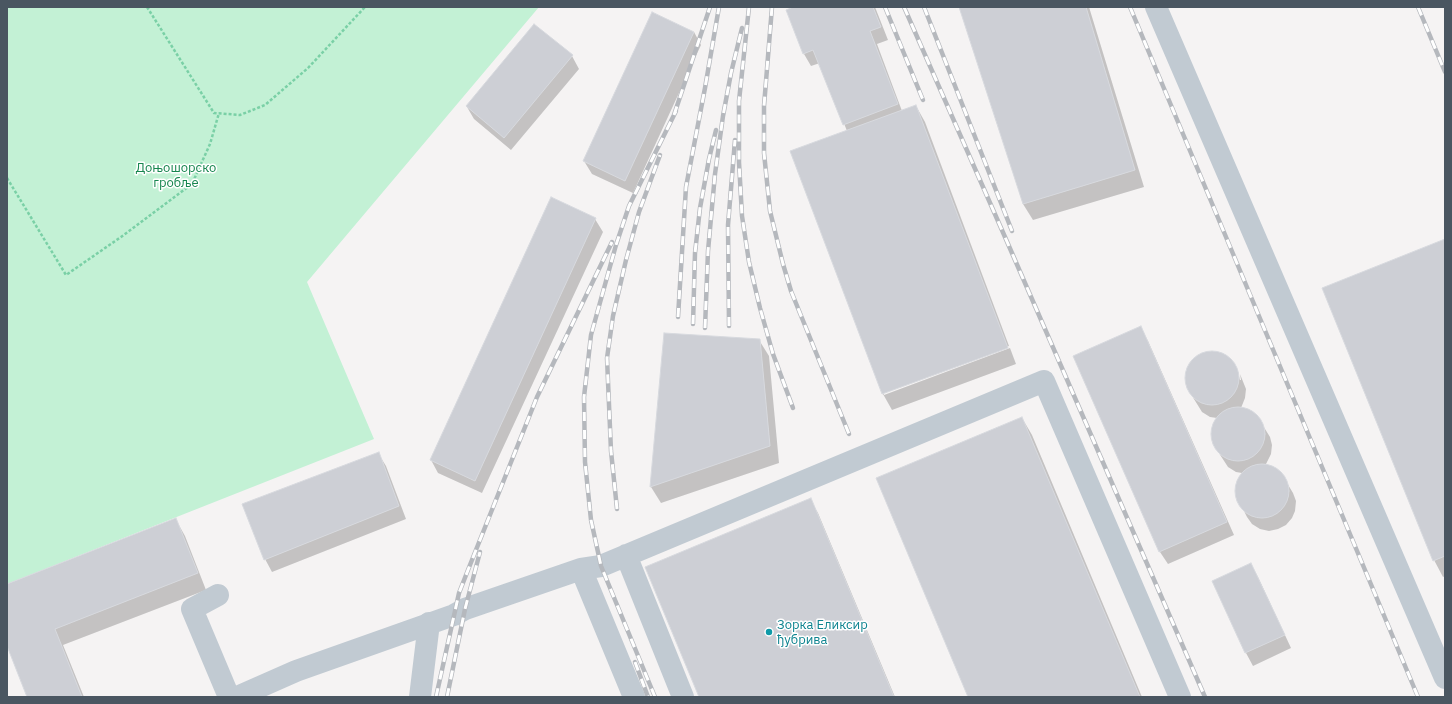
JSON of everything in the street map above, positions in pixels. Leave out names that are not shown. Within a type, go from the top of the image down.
[{"type":"lane","points":[[1156,7],[1445,678]]},
{"type":"lane","points":[[237,697],[296,671],[465,609],[581,569],[601,566],[1044,381],[1180,697]]},
{"type":"lane","points":[[626,555],[683,697]]},
{"type":"lane","points":[[581,569],[634,697]]},
{"type":"lane","points":[[218,595],[192,609],[229,697]]},
{"type":"lane","points":[[420,697],[430,623]]},
{"type":"path","points":[[148,7],[214,112],[240,115],[265,105],[308,68],[365,7]]},
{"type":"path","points":[[7,178],[66,275],[121,237],[192,184],[210,144],[219,113]]},
{"type":"green space","name":"Доњошорско гробље","points":[[7,7],[539,7],[307,282],[374,439],[7,584]]},
{"type":"building","points":[[793,7],[873,7],[881,27],[870,31],[898,104],[843,125],[813,50],[803,54],[786,10]]},
{"type":"building","points":[[959,7],[1086,7],[1135,170],[1023,204]]},
{"type":"building","points":[[652,12],[694,32],[625,181],[583,161]]},
{"type":"building","points":[[534,24],[573,55],[504,138],[466,106]]},
{"type":"building","points":[[916,105],[1008,348],[882,394],[790,151]]},
{"type":"building","points":[[551,197],[596,218],[475,481],[430,460]]},
{"type":"building","points":[[1445,239],[1445,556],[1433,561],[1322,288]]},
{"type":"building","points":[[1141,326],[1227,522],[1159,552],[1073,356]]},
{"type":"building","points":[[664,333],[760,339],[770,446],[650,487]]},
{"type":"building","points":[[1207,351],[1217,351],[1227,355],[1235,363],[1239,373],[1239,383],[1235,393],[1227,401],[1217,405],[1207,405],[1197,401],[1189,393],[1185,383],[1185,373],[1189,363],[1197,355]]},
{"type":"building","points":[[1233,407],[1243,407],[1253,411],[1261,419],[1265,429],[1265,439],[1261,449],[1253,457],[1243,461],[1233,461],[1223,457],[1215,449],[1211,439],[1211,429],[1215,419],[1223,411]]},
{"type":"building","points":[[1022,417],[1140,697],[968,697],[876,478]]},
{"type":"building","points":[[379,452],[399,506],[264,560],[242,504]]},
{"type":"building","points":[[1257,464],[1267,464],[1281,472],[1287,481],[1289,491],[1287,501],[1281,510],[1267,518],[1257,518],[1247,513],[1240,506],[1235,496],[1235,486],[1240,476],[1247,469]]},
{"type":"building","name":"Зорка Еликсир ђубрива","points":[[811,498],[894,697],[699,697],[645,567]]},
{"type":"building","points":[[176,518],[198,573],[55,629],[82,697],[27,697],[7,646],[7,584]]},
{"type":"building","points":[[1251,563],[1285,635],[1245,653],[1212,581]]},
{"type":"railway","points":[[674,115],[710,7]]},
{"type":"railway","points":[[678,317],[686,187],[719,7]]},
{"type":"railway","points":[[749,7],[739,101],[739,162],[742,216],[749,262],[760,308],[773,354],[793,408]]},
{"type":"railway","points":[[772,7],[764,106],[764,153],[770,211],[791,291],[849,434]]},
{"type":"railway","points":[[885,7],[923,100]]},
{"type":"railway","points":[[904,7],[1205,697]]},
{"type":"railway","points":[[924,7],[1012,231]]},
{"type":"railway","points":[[1130,7],[1418,697]]},
{"type":"railway","points":[[1418,7],[1445,72]]},
{"type":"railway","points":[[705,328],[708,251],[715,174],[723,116],[731,73],[742,28]]},
{"type":"railway","points":[[655,697],[601,566],[591,520],[585,462],[584,397],[591,335],[616,245],[629,206],[676,111]]},
{"type":"railway","points":[[693,324],[695,253],[700,208],[716,130]]},
{"type":"railway","points":[[729,326],[728,225],[735,140]]},
{"type":"railway","points":[[617,509],[611,451],[607,358],[613,316],[626,260],[639,212],[660,155]]},
{"type":"railway","points":[[436,697],[459,593],[537,397],[612,242]]},
{"type":"railway","points":[[447,697],[465,609],[480,552]]},
{"type":"railway","points":[[635,662],[648,697]]},
{"type":"place","name":"Зорка Еликсир ђубрива","points":[[769,632]]}]
